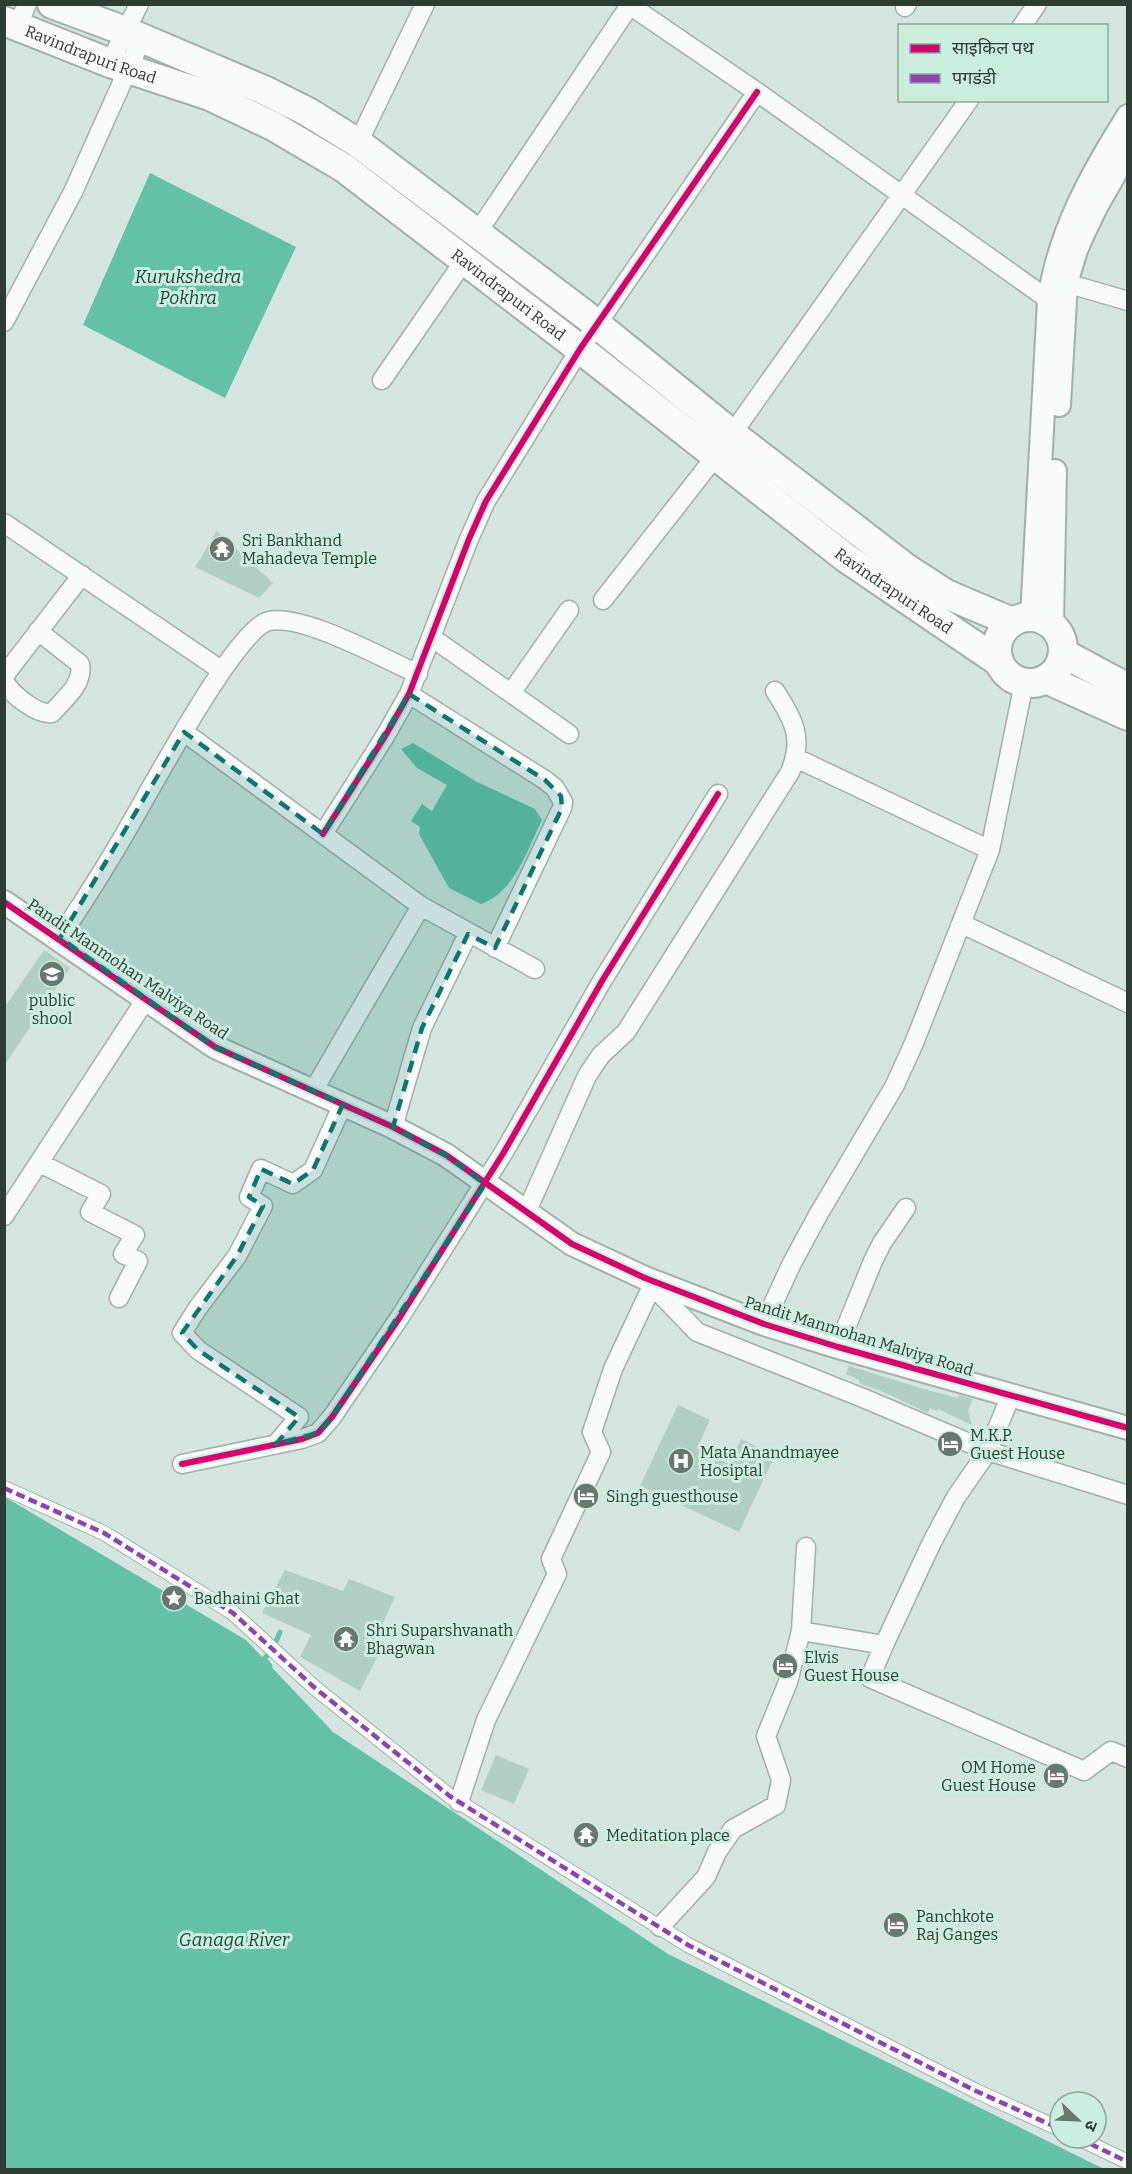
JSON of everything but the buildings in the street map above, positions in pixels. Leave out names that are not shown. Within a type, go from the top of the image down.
[{"type":"main road","name":"Ravindrapuri Road","points":[[52,4],[133,34],[308,111],[357,143],[598,325],[732,434],[906,568],[946,594],[1032,621]]},
{"type":"main road","name":"Ravindrapuri Road","points":[[16,17],[119,67],[210,96],[312,148],[344,168],[580,349],[846,558],[999,662]]},
{"type":"main road","points":[[1035,681],[1054,672],[1063,653],[1059,633],[1032,621],[1004,630],[997,651],[999,662],[1005,672],[1014,679],[1035,681],[1096,700],[1128,716]]},
{"type":"main road","points":[[1063,653],[1128,688]]},
{"type":"street","points":[[4,322],[73,192],[133,34],[139,4]]},
{"type":"street","points":[[357,143],[425,4]]},
{"type":"street","points":[[1023,24],[1037,4]]},
{"type":"street","points":[[477,233],[629,5],[757,92],[1049,300]]},
{"type":"street","points":[[323,834],[409,694],[486,501],[580,349],[757,92]]},
{"type":"street","points":[[732,434],[968,102]]},
{"type":"street","points":[[1032,621],[1049,300],[1058,256],[1068,227],[1104,154],[1128,116]]},
{"type":"street","points":[[1032,621],[1054,475],[1066,283],[1084,232],[1128,151]]},
{"type":"street","points":[[382,380],[464,261]]},
{"type":"street","points":[[1066,283],[1128,301]]},
{"type":"street","points":[[603,600],[715,457]]},
{"type":"street","points":[[4,523],[221,670]]},
{"type":"street","points":[[38,631],[80,664],[82,673],[79,682],[52,713],[45,714],[37,711],[7,687],[4,680],[6,672],[38,631],[82,575]]},
{"type":"street","points":[[511,693],[568,610]]},
{"type":"street","points":[[60,939],[119,845],[221,670],[259,625],[268,621],[297,623],[338,638],[418,674]]},
{"type":"street","points":[[431,637],[569,734]]},
{"type":"street","points":[[764,1324],[791,1265],[895,1085],[990,850],[1035,681]]},
{"type":"street","points":[[526,1213],[593,1065],[626,1032],[719,882],[776,797],[796,758],[797,739],[794,724],[775,691]]},
{"type":"street","points":[[409,694],[545,780],[555,788],[563,802],[495,948]]},
{"type":"street","points":[[184,732],[422,906],[468,934],[535,969]]},
{"type":"street","points":[[796,758],[990,850]]},
{"type":"street","points":[[182,1464],[318,1433],[332,1418],[400,1317],[484,1184],[602,981],[718,794]]},
{"type":"street","name":"Pandit Manmohan Malviya Road","points":[[4,902],[215,1047],[393,1126],[446,1155],[572,1244],[648,1282],[764,1324],[838,1347],[1128,1428]]},
{"type":"street","points":[[313,1091],[422,906]]},
{"type":"street","points":[[962,924],[1125,1009]]},
{"type":"street","points":[[393,1126],[422,1028],[468,934]]},
{"type":"street","points":[[4,1216],[146,999]]},
{"type":"street","points":[[276,1444],[299,1417],[198,1350],[182,1333],[237,1256],[263,1206],[249,1197],[261,1169],[293,1184],[313,1170],[343,1104]]},
{"type":"street","points":[[40,1162],[101,1194],[90,1212],[135,1235],[123,1254],[138,1261],[119,1298]]},
{"type":"street","points":[[838,1347],[877,1252],[906,1208]]},
{"type":"street","points":[[459,1802],[486,1720],[557,1574],[551,1559],[601,1452],[592,1432],[648,1282],[697,1332],[988,1451],[1128,1495]]},
{"type":"street","points":[[1011,1395],[988,1451],[956,1497],[932,1542],[870,1678],[1084,1771],[1111,1751],[1128,1758]]},
{"type":"street","points":[[4,1488],[105,1533],[233,1613],[315,1688],[459,1802],[660,1927],[699,1950],[976,2091],[1048,2124]]},
{"type":"street","points":[[660,1927],[706,1877],[717,1852],[733,1829],[776,1805],[781,1780],[766,1736],[788,1682],[801,1631],[806,1547]]},
{"type":"street","points":[[801,1631],[884,1645]]},
{"type":"street","points":[[1103,2150],[1128,2162]]},
{"type":"highlighted area","points":[[409,694],[545,780],[561,796],[562,808],[495,948],[468,934],[422,1028],[393,1127],[446,1155],[485,1184],[332,1417],[318,1433],[276,1444],[299,1417],[198,1350],[182,1333],[237,1256],[263,1206],[249,1197],[261,1169],[293,1184],[313,1170],[343,1104],[215,1047],[60,938],[184,732],[323,834]]},
{"type":"water","name":"Kurukshedra Pokhra","points":[[150,173],[296,247],[225,398],[83,325]]},
{"type":"water","points":[[413,743],[477,782],[535,809],[542,820],[519,869],[503,890],[481,904],[449,888],[419,834],[420,827],[411,821],[422,804],[432,811],[447,785],[417,768],[401,749]]},
{"type":"water","name":"Ganaga River","points":[[5,1497],[246,1640],[333,1732],[668,1954],[1048,2141],[1048,2150],[1065,2150],[1104,2169],[5,2169]]},
{"type":"waterway","points":[[267,1671],[270,1666],[264,1659],[273,1649],[280,1632]]},
{"type":"marked path","points":[[4,1488],[104,1533],[233,1613],[315,1688],[451,1797],[688,1945],[976,2091],[1048,2124]]},
{"type":"marked path","points":[[1103,2150],[1128,2162]]},
{"type":"cycle path","points":[[323,834],[409,694],[486,501],[580,349],[757,92]]},
{"type":"cycle path","points":[[182,1464],[302,1439],[318,1433],[332,1417],[400,1317],[504,1152],[602,981],[718,794]]},
{"type":"cycle path","points":[[4,902],[215,1047],[393,1127],[446,1155],[572,1244],[645,1278],[764,1324],[1128,1428]]},
{"type":"place","name":"Sri Bankhand Mahadeva Temple","points":[[222,549]]},
{"type":"place","name":"public shool","points":[[52,974]]},
{"type":"place","name":"M.K.P. Guest House","points":[[950,1444]]},
{"type":"place","name":"Mata Anandmayee Hosiptal","points":[[681,1461]]},
{"type":"place","name":"Singh guesthouse","points":[[586,1496]]},
{"type":"place","name":"Badhaini Ghat","points":[[174,1598]]},
{"type":"place","name":"Shri Suparshvanath Bhagwan","points":[[346,1639]]},
{"type":"place","name":"Elvis Guest House","points":[[785,1666]]},
{"type":"place","name":"OM Home Guest House","points":[[1056,1776]]},
{"type":"place","name":"Meditation place","points":[[586,1835]]},
{"type":"place","name":"Panchkote Raj Ganges","points":[[896,1925]]}]
